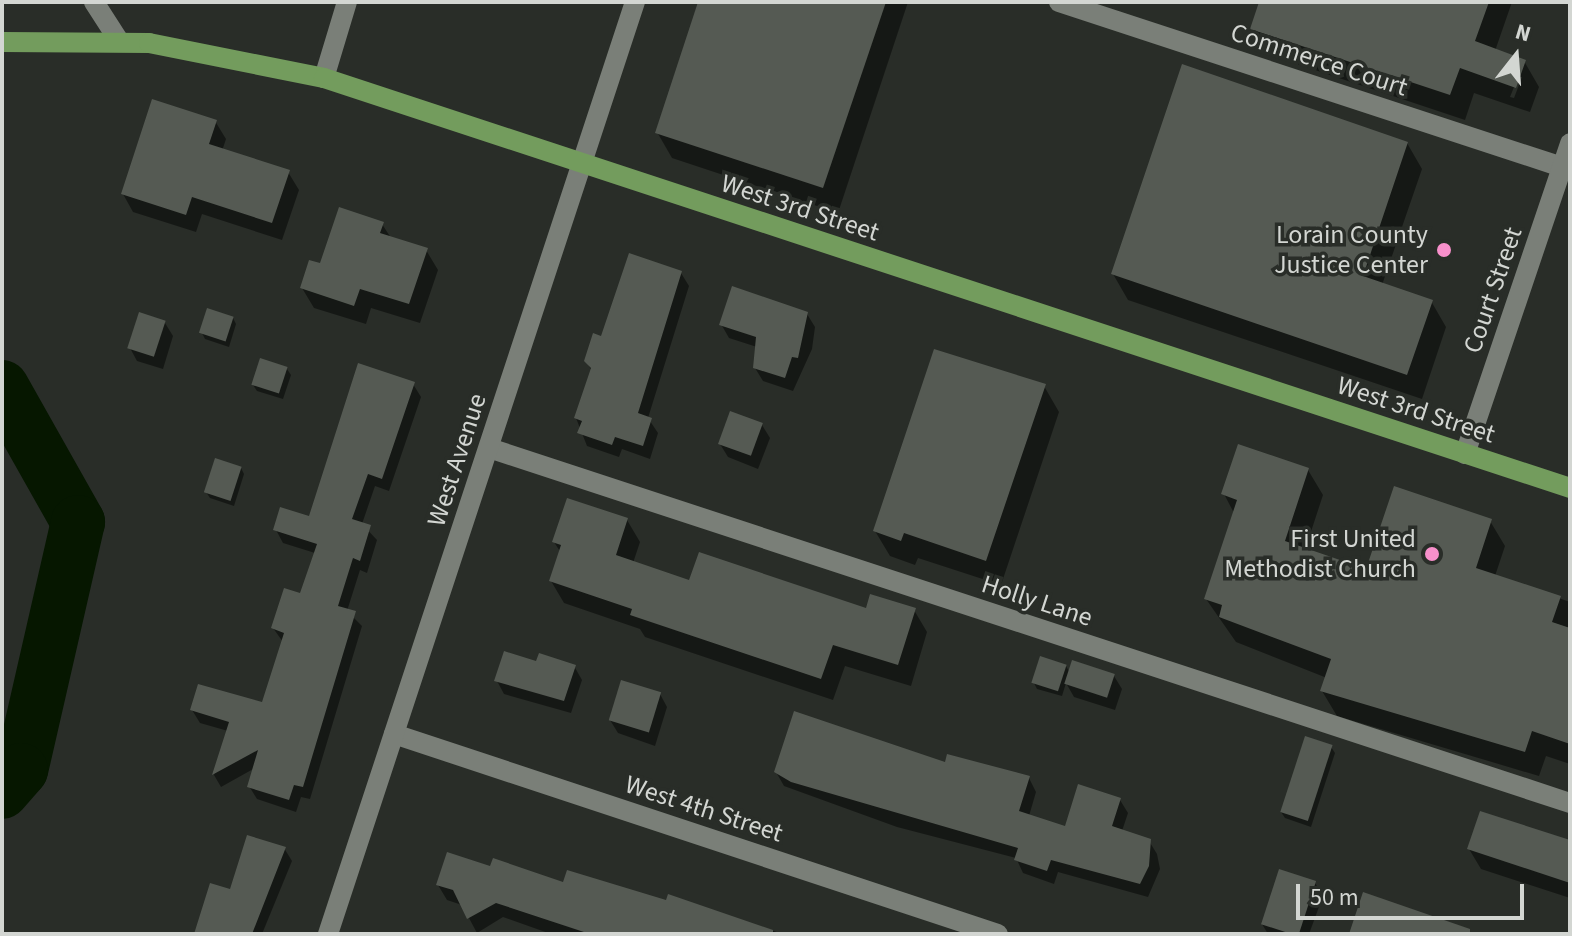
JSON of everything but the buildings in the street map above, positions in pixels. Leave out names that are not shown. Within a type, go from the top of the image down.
[{"type":"main road","name":"West 3rd Street","points":[[2,42],[119,41],[241,57],[324,78],[1570,488]]},
{"type":"street","points":[[94,2],[119,41]]},
{"type":"street","points":[[324,78],[347,2]]},
{"type":"street","name":"West Avenue","points":[[328,934],[635,2]]},
{"type":"street","name":"Commerce Court","points":[[1059,2],[1562,167]]},
{"type":"street","name":"Court Street","points":[[1465,454],[1570,143]]},
{"type":"street","name":"Holly Lane","points":[[489,448],[1570,803]]},
{"type":"street","name":"West 4th Street","points":[[394,734],[998,934]]},
{"type":"waterway","points":[[2,387],[78,522],[21,770],[2,792]]},
{"type":"place","name":"Lorain County Justice Center","points":[[1444,250]]},
{"type":"place","name":"First United Methodist Church","points":[[1432,554]]}]
